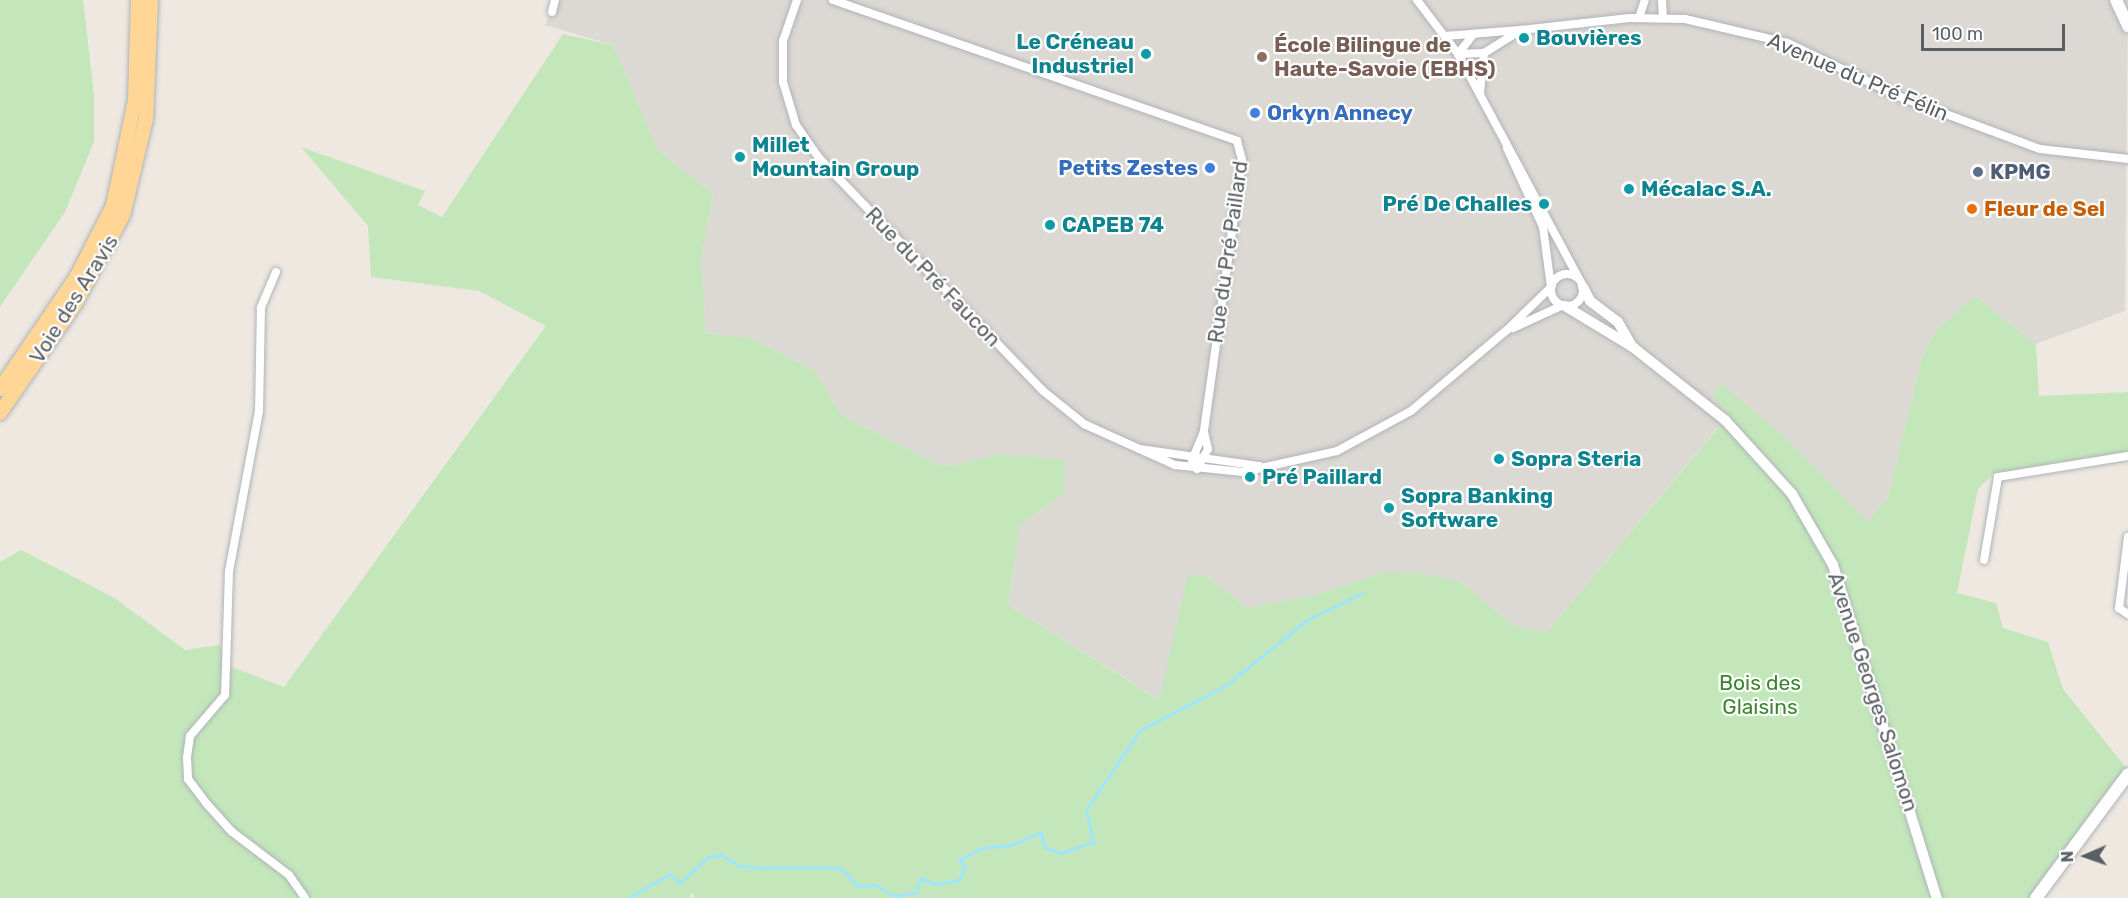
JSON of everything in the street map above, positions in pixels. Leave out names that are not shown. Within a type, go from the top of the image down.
[{"type":"highway","name":"Voie des Aravis","points":[[0,389],[77,276],[113,206],[135,101],[138,0]]},
{"type":"highway","name":"Voie des Aravis","points":[[0,413],[75,304],[123,215],[145,128],[151,0]]},
{"type":"main road","points":[[2116,0],[2128,26]]},
{"type":"main road","points":[[2036,898],[2128,774]]},
{"type":"street","points":[[552,12],[555,0]]},
{"type":"street","name":"Rue du Pré Faucon","points":[[797,0],[785,30],[782,70],[788,105],[810,147],[1042,390],[1084,424],[1130,448],[1197,469],[1267,467],[1325,455],[1386,427],[1507,330],[1551,287]]},
{"type":"street","name":"Rue du Pré Paillard","points":[[833,0],[1237,141],[1241,168],[1204,432],[1205,462]]},
{"type":"street","points":[[1417,0],[1458,54],[1507,148],[1543,227],[1551,287],[1564,305],[1580,299],[1581,283],[1507,148]]},
{"type":"street","points":[[1639,18],[1645,0]]},
{"type":"street","points":[[1662,0],[1663,17]]},
{"type":"street","name":"Avenue du Pré Félin","points":[[1445,36],[1663,17],[1729,26],[1788,43],[1903,98],[2040,149],[2125,158]]},
{"type":"street","name":"Avenue du Pré Félin","points":[[1458,54],[1484,53],[1521,30]]},
{"type":"street","points":[[1458,54],[1473,35]]},
{"type":"street","points":[[1480,94],[1484,53]]},
{"type":"street","points":[[276,272],[261,308],[259,411],[229,571],[229,666],[225,695],[190,736],[188,779],[231,831],[262,850],[305,898]]},
{"type":"street","points":[[1551,287],[1564,274],[1581,283]]},
{"type":"street","name":"Avenue Georges Salomon","points":[[1581,283],[1590,301],[1618,322],[1634,348]]},
{"type":"street","name":"Rue du Pré Faucon","points":[[1507,330],[1564,305]]},
{"type":"street","name":"Avenue Georges Salomon","points":[[1564,305],[1634,348],[1743,438],[1813,528],[1833,566],[1879,700],[1937,898]]},
{"type":"street","name":"Rue du Pré Paillard","points":[[1192,460],[1204,432]]},
{"type":"street","name":"Rue du Pré Faucon","points":[[1130,448],[1205,462],[1267,467]]},
{"type":"street","points":[[1984,560],[1998,477],[2128,456]]},
{"type":"street","points":[[1192,460],[1197,469],[1205,462]]},
{"type":"street","points":[[2128,537],[2119,608],[2128,614]]},
{"type":"shaded area","points":[[554,0],[2128,0],[2125,311],[2036,344],[1975,296],[1937,329],[1922,357],[1888,497],[1868,523],[1783,435],[1729,414],[1546,633],[1513,625],[1462,583],[1384,572],[1315,595],[1248,608],[1205,575],[1160,700],[1008,605],[1020,525],[1064,494],[1001,454],[943,467],[840,414],[815,371],[752,338],[706,333],[701,259],[713,194],[658,150],[613,45],[545,25]]},
{"type":"green space","points":[[0,0],[83,0],[94,95],[94,142],[65,212],[0,307]]},
{"type":"green space","name":"Bois des Glaisins","points":[[563,34],[613,45],[658,150],[713,194],[701,259],[706,333],[752,338],[815,371],[840,414],[943,467],[1001,454],[1065,460],[1064,494],[1020,525],[1008,605],[1159,700],[1188,575],[1205,575],[1248,608],[1315,595],[1384,572],[1422,573],[1462,583],[1513,625],[1546,633],[1729,415],[1713,397],[1720,383],[1783,435],[1868,522],[1888,497],[1922,357],[1937,329],[1975,296],[2036,344],[2039,396],[2128,392],[2128,452],[1993,474],[1978,489],[1957,593],[1996,603],[2003,628],[2048,642],[2063,689],[2128,770],[2037,898],[695,898],[692,892],[689,898],[0,898],[0,562],[21,550],[113,597],[185,650],[219,645],[229,666],[284,687],[546,326],[479,291],[371,277],[368,226],[301,147],[425,191],[418,205],[442,217]]},
{"type":"waterway","points":[[628,898],[670,874],[680,883],[708,857],[721,855],[739,866],[841,868],[857,886],[875,885],[895,896],[915,893],[921,878],[935,884],[959,880],[965,866],[959,860],[982,848],[1011,845],[1041,832],[1044,847],[1061,853],[1093,842],[1086,810],[1140,730],[1225,686],[1307,620],[1362,593]]},
{"type":"place","name":"Bouvières","points":[[1524,38]]},
{"type":"place","name":"Le Créneau Industriel","points":[[1146,54]]},
{"type":"place","name":"École Bilingue de Haute-Savoie (EBHS)","points":[[1262,57]]},
{"type":"place","name":"Orkyn Annecy","points":[[1255,113]]},
{"type":"place","name":"Millet Mountain Group","points":[[740,157]]},
{"type":"place","name":"Petits Zestes","points":[[1210,168]]},
{"type":"place","name":"KPMG","points":[[1978,172]]},
{"type":"place","name":"Mécalac S.A.","points":[[1629,189]]},
{"type":"place","name":"Pré De Challes","points":[[1544,204]]},
{"type":"place","name":"Fleur de Sel","points":[[1972,209]]},
{"type":"place","name":"CAPEB 74","points":[[1050,225]]},
{"type":"place","name":"Sopra Steria","points":[[1499,459]]},
{"type":"place","name":"Pré Paillard","points":[[1250,477]]},
{"type":"place","name":"Sopra Banking Software","points":[[1389,508]]}]
